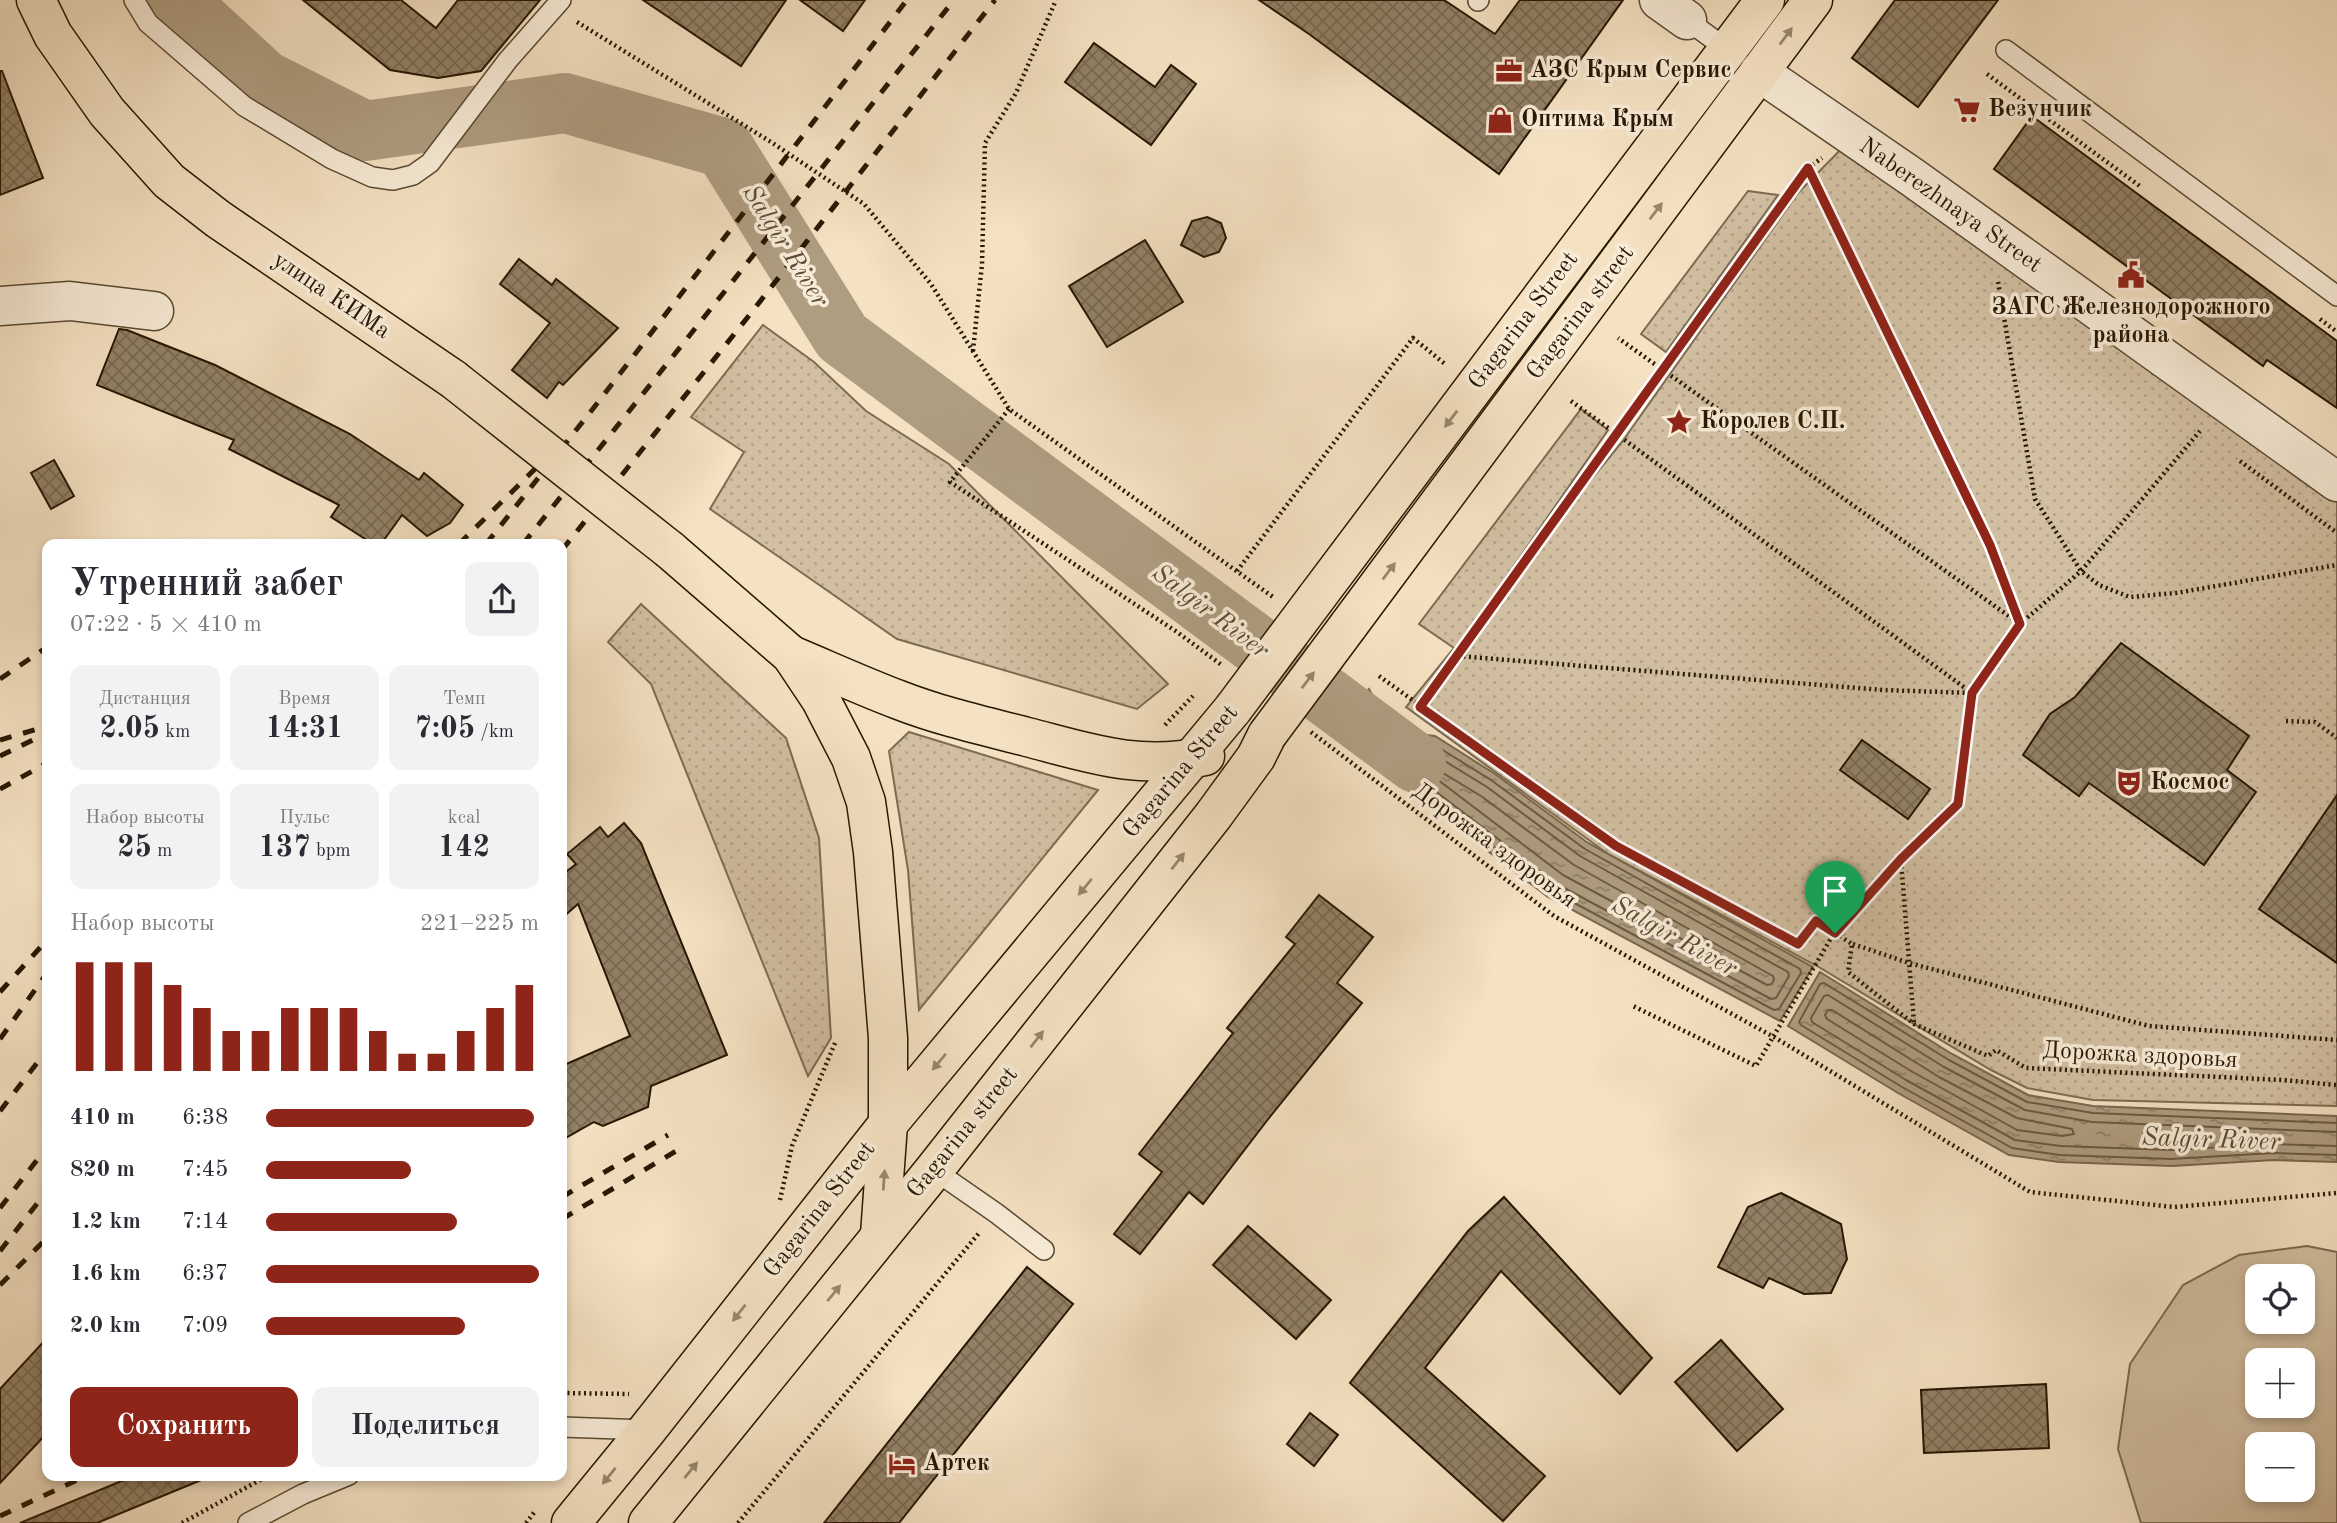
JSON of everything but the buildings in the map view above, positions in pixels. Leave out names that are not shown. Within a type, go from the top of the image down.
[{"type":"main road","name":"улица КИМа","points":[[36,0],[52,35],[107,112],[169,181],[218,219],[453,379],[670,550],[790,655]]},
{"type":"main road","name":"Gagarina Street","points":[[570,1523],[647,1430],[888,1124],[1233,709],[1765,0]]},
{"type":"main road","name":"Gagarina street","points":[[648,1523],[934,1170],[1213,816],[1256,757],[1267,735],[1813,0]]},
{"type":"main road","points":[[790,655],[898,700],[983,726],[1119,760],[1191,759],[1230,750],[1267,735]]},
{"type":"main road","points":[[790,655],[827,711],[851,758],[866,802],[874,864],[887,1025],[888,1124],[880,1236]]},
{"type":"street","name":"Naberezhnaya Street","points":[[1759,72],[1912,177],[2337,482]]},
{"type":"street","points":[[0,306],[70,301],[154,311]]},
{"type":"lane","points":[[134,0],[148,23],[244,106],[332,159],[372,177],[393,180],[413,175],[430,163],[508,60],[557,4]]},
{"type":"lane","points":[[1673,10],[1728,50]]},
{"type":"lane","points":[[2006,50],[2337,296]]},
{"type":"lane","points":[[934,1170],[1044,1250]]},
{"type":"lane","points":[[567,1427],[647,1430]]},
{"type":"lane","points":[[248,1523],[334,1481]]},
{"type":"path","points":[[973,352],[982,264],[985,143],[1016,93],[1056,0]]},
{"type":"path","points":[[557,4],[864,204],[932,284],[1009,409],[1273,597]]},
{"type":"path","points":[[1420,707],[1808,168],[1990,545],[2020,624]]},
{"type":"path","points":[[1998,281],[2035,499],[2081,571],[2099,584],[2130,597],[2176,593],[2337,565]]},
{"type":"path","points":[[1237,571],[1412,338],[1445,364]]},
{"type":"path","points":[[1618,338],[2020,624]]},
{"type":"path","points":[[1571,401],[1615,436],[1972,693]]},
{"type":"path","points":[[1009,409],[950,482],[1177,632],[1230,671]]},
{"type":"path","points":[[1631,1005],[1756,1066],[1835,933],[1901,859],[1958,804],[1972,693],[2020,624],[2081,571],[2200,430]]},
{"type":"path","points":[[1457,656],[1883,690],[1972,693]]},
{"type":"path","points":[[1379,676],[1629,852],[1798,944],[1816,921],[1852,944],[1909,964],[2149,1026],[2337,1040]]},
{"type":"path","points":[[1161,730],[1195,695]]},
{"type":"path","points":[[2286,721],[2315,722],[2337,738]]},
{"type":"path","name":"Дорожка здоровья","points":[[1304,727],[1554,916],[1774,1037],[2031,1192],[2174,1207],[2337,1193]]},
{"type":"path","points":[[1901,859],[1914,1024]]},
{"type":"path","name":"Дорожка здоровья","points":[[1852,944],[1848,972],[1914,1024],[1988,1056],[1996,1050],[2025,1068],[2337,1085]]},
{"type":"path","points":[[776,1208],[782,1197],[792,1146],[835,1043]]},
{"type":"path","points":[[738,1523],[996,1213]]},
{"type":"path","points":[[567,1393],[631,1394]]},
{"type":"path","points":[[182,1523],[258,1481]]},
{"type":"shaded area","points":[[1851,139],[2337,499],[2337,1106],[2093,1100],[2027,1088],[1991,1070],[1817,966],[1608,854],[1406,707],[1454,648],[1419,624],[1581,409],[1608,430],[1477,619],[1622,442],[1798,193]]},
{"type":"shaded area","points":[[1748,191],[1778,195],[1666,352],[1641,334]]},
{"type":"shaded area","points":[[763,325],[814,362],[866,411],[949,464],[1168,684],[1137,709],[897,639],[710,509],[744,452],[691,417]]},
{"type":"shaded area","points":[[641,604],[786,738],[819,838],[831,1038],[808,1076],[651,684],[608,642]]},
{"type":"shaded area","points":[[909,732],[1098,790],[919,1010],[908,870],[889,751]]},
{"type":"shaded area","points":[[2307,1246],[2337,1252],[2337,1523],[2141,1523],[2118,1449],[2130,1364],[2183,1285],[2239,1255]]},
{"type":"water","points":[[1369,689],[1385,718],[1399,732],[1435,736],[1495,774],[1588,843],[1813,967],[1780,1021],[1548,897],[1335,734]]},
{"type":"water","points":[[1820,972],[1952,1054],[2028,1095],[2093,1106],[2337,1116],[2337,1162],[2274,1160],[2172,1166],[2059,1162],[2009,1155],[1898,1093],[1788,1026]]},
{"type":"waterway","name":"Salgir River","points":[[177,0],[264,80],[365,131],[565,103],[724,148],[842,337],[1416,763]]},
{"type":"railway","points":[[490,539],[907,0]]},
{"type":"railway","points":[[527,539],[954,0]]},
{"type":"railway","points":[[567,544],[995,0]]},
{"type":"railway","points":[[464,539],[539,465]]},
{"type":"railway","points":[[0,679],[42,650]]},
{"type":"railway","points":[[0,740],[41,728]]},
{"type":"railway","points":[[0,756],[42,735]]},
{"type":"railway","points":[[0,789],[42,766]]},
{"type":"railway","points":[[0,992],[42,946]]},
{"type":"railway","points":[[0,1039],[42,980]]},
{"type":"railway","points":[[0,1111],[42,1056]]},
{"type":"railway","points":[[567,1194],[668,1135]]},
{"type":"railway","points":[[567,1216],[676,1151]]},
{"type":"railway","points":[[0,1208],[42,1153]]},
{"type":"railway","points":[[0,1251],[42,1197]]},
{"type":"railway","points":[[0,1285],[42,1243]]},
{"type":"railway","points":[[0,1516],[75,1481]]},
{"type":"place","name":"АЗС Крым Сервис","points":[[1509,71]]},
{"type":"place","name":"Везунчик","points":[[1967,110]]},
{"type":"place","name":"Оптима Крым","points":[[1500,120]]},
{"type":"place","name":"ЗАГС Железнодорожного района","points":[[2131,275]]},
{"type":"place","name":"Королев С.П.","points":[[1679,422]]},
{"type":"place","name":"Космос","points":[[2129,783]]},
{"type":"place","name":"Артек","points":[[902,1464]]},
{"type":"route","points":[[1808,168],[1990,545],[2020,624],[1972,693],[1958,804],[1901,859],[1835,933],[1816,921],[1798,944],[1616,846],[1420,707],[1808,168]]}]
